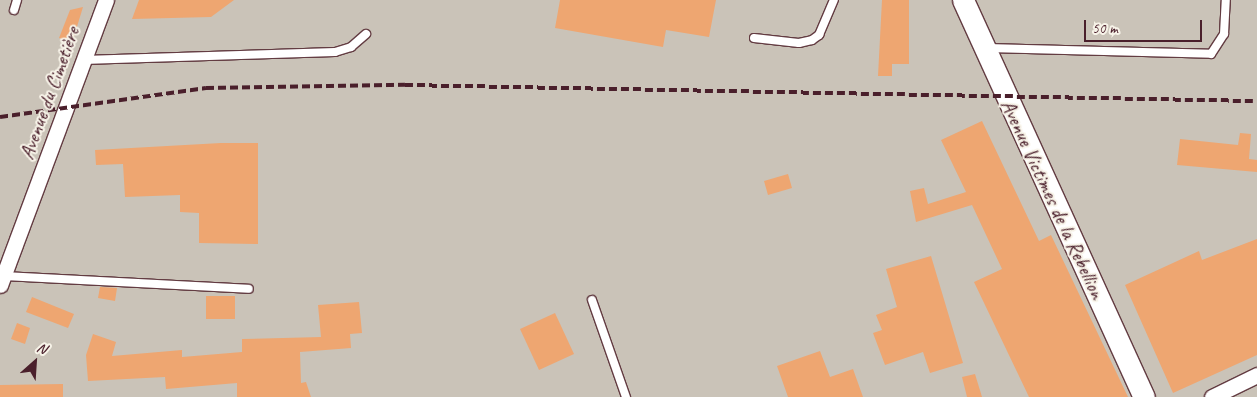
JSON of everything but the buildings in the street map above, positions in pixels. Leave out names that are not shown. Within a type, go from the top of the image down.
[{"type":"street","name":"Avenue du Cimetière","points":[[2,280],[106,0]]},
{"type":"street","name":"Avenue Victimes de la Rebellion","points":[[963,0],[1144,397]]},
{"type":"street","points":[[1212,397],[1257,375]]},
{"type":"lane","points":[[14,10],[17,0]]},
{"type":"lane","points":[[754,38],[812,40],[819,35],[834,0]]},
{"type":"lane","points":[[985,48],[1211,54],[1224,34],[1226,0]]},
{"type":"lane","points":[[84,60],[336,52],[351,48],[366,34]]},
{"type":"lane","points":[[2,280],[249,289]]},
{"type":"lane","points":[[592,300],[626,397]]},
{"type":"shaded area","points":[[0,0],[1257,0],[1257,397],[0,397]]},
{"type":"railway","points":[[0,117],[206,88],[405,85],[1257,101]]}]
